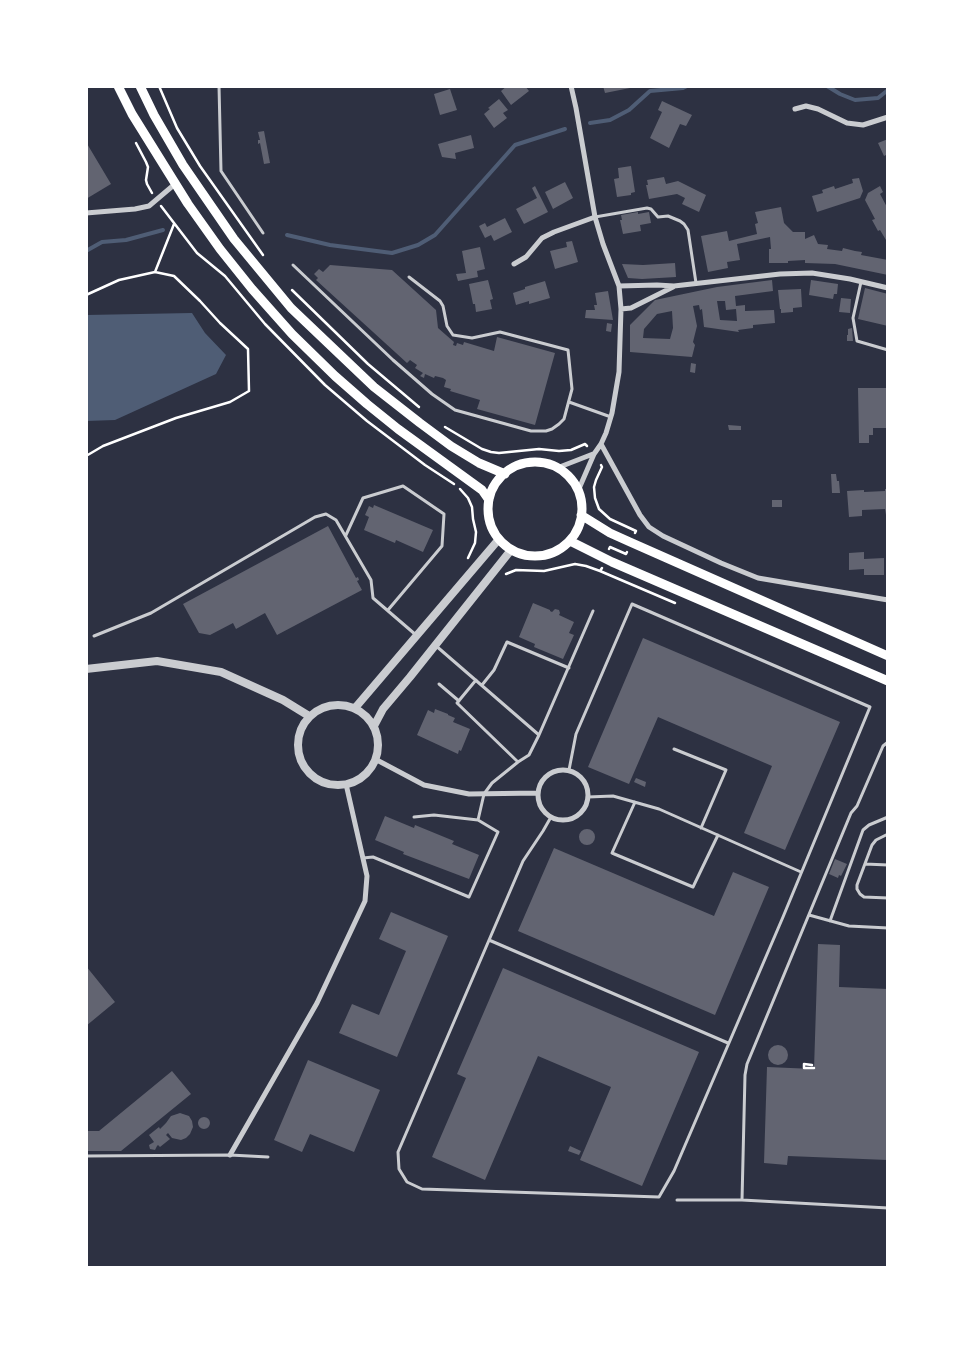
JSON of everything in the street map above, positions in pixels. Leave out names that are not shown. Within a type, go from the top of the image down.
[{"type":"main road","points":[[118,86],[132,114],[188,204],[225,256],[292,334],[367,404],[482,490],[489,500]]},
{"type":"main road","points":[[140,86],[154,115],[183,165],[234,239],[291,308],[374,387],[420,423],[451,446],[479,463],[504,474]]},
{"type":"main road","points":[[527,463],[543,463],[557,468],[566,474],[578,491],[582,515],[578,529],[570,541],[557,551],[542,556],[526,555],[511,550],[499,539],[492,527],[488,514],[489,500],[493,488],[504,474],[512,468],[527,463]]},
{"type":"main road","points":[[582,515],[630,542],[888,656]]},
{"type":"main road","points":[[570,541],[612,562],[888,682]]},
{"type":"street","points":[[571,86],[595,217],[619,286],[621,309],[619,372],[611,416],[602,444],[594,454],[578,491]]},
{"type":"street","points":[[795,109],[806,106],[818,109],[846,123],[863,125],[888,118]]},
{"type":"street","points":[[86,213],[149,206],[175,184]]},
{"type":"street","points":[[514,264],[526,257],[542,238],[595,217]]},
{"type":"street","points":[[619,286],[674,286],[780,274],[812,273],[888,288]]},
{"type":"street","points":[[621,309],[631,308],[674,286]]},
{"type":"street","points":[[602,444],[640,515],[649,527],[663,536],[758,578],[888,600]]},
{"type":"street","points":[[557,468],[594,454]]},
{"type":"street","points":[[355,708],[499,539]]},
{"type":"street","points":[[374,726],[383,709],[511,550]]},
{"type":"street","points":[[86,669],[157,661],[221,672],[283,700],[309,716]]},
{"type":"street","points":[[342,705],[355,708],[365,715],[374,726],[376,734],[378,748],[375,759],[368,771],[359,779],[346,784],[336,785],[322,782],[312,777],[303,766],[298,755],[297,741],[301,728],[309,716],[320,708],[342,705]]},
{"type":"street","points":[[375,759],[424,785],[470,794],[538,793]]},
{"type":"street","points":[[569,770],[585,783],[588,797],[583,810],[572,818],[565,820],[551,817],[541,807],[538,793],[540,786],[543,780],[554,771],[569,770]]},
{"type":"street","points":[[230,1155],[317,1003],[365,901],[367,876],[346,784]]},
{"type":"lane","points":[[219,86],[221,171],[262,233]]},
{"type":"lane","points":[[595,217],[647,208],[651,209],[658,217],[668,216],[680,221],[688,230],[696,283]]},
{"type":"lane","points":[[293,265],[393,360],[432,394],[455,410],[531,431],[552,429],[564,419],[570,402],[572,384],[568,350],[500,332],[472,338],[453,335],[447,326],[443,306],[440,301],[409,277]]},
{"type":"lane","points":[[861,282],[854,318],[857,341],[888,350]]},
{"type":"lane","points":[[570,402],[611,416]]},
{"type":"lane","points":[[346,535],[363,498],[403,486],[444,514],[442,546],[388,610]]},
{"type":"lane","points":[[94,636],[151,613],[315,517],[326,514],[336,520],[346,535],[371,580],[373,598],[418,636]]},
{"type":"lane","points":[[551,817],[523,861],[398,1152],[399,1169],[407,1182],[422,1189],[659,1197],[674,1171],[870,707],[632,604],[576,734],[569,770]]},
{"type":"lane","points":[[478,820],[484,794],[492,783],[529,755],[593,611]]},
{"type":"lane","points":[[482,685],[494,670],[507,642],[569,668]]},
{"type":"lane","points":[[435,644],[539,735]]},
{"type":"lane","points":[[476,680],[457,703],[518,762]]},
{"type":"lane","points":[[440,684],[459,701]]},
{"type":"lane","points":[[742,1200],[745,1075],[747,1064],[851,813],[857,806],[883,746],[888,742]]},
{"type":"lane","points":[[674,748],[726,770],[702,828]]},
{"type":"lane","points":[[588,797],[613,796],[659,809],[801,872]]},
{"type":"lane","points":[[635,802],[612,853],[693,887],[718,835]]},
{"type":"lane","points":[[363,858],[373,857],[469,897],[498,832],[478,820],[434,815],[414,817]]},
{"type":"lane","points":[[830,921],[863,830],[869,825],[888,817]]},
{"type":"lane","points":[[888,834],[872,844],[857,885],[857,889],[864,897],[888,898]]},
{"type":"lane","points":[[865,864],[888,864]]},
{"type":"lane","points":[[809,915],[849,926],[888,928]]},
{"type":"lane","points":[[490,940],[728,1043]]},
{"type":"lane","points":[[86,1156],[230,1155],[268,1157]]},
{"type":"lane","points":[[677,1200],[742,1200],[888,1208]]},
{"type":"path","points":[[155,272],[174,224]]},
{"type":"path","points":[[86,295],[119,280],[155,272],[174,276],[220,323],[248,348],[249,391],[230,402],[176,418],[103,446],[86,456]]},
{"type":"water","points":[[192,313],[205,333],[226,355],[216,374],[115,420],[86,421],[86,315]]},
{"type":"building","points":[[507,86],[525,86],[529,91],[511,105],[501,91]]},
{"type":"building","points":[[603,86],[635,86],[635,87],[605,93]]},
{"type":"building","points":[[450,89],[457,110],[440,115],[434,94]]},
{"type":"building","points":[[499,99],[508,110],[503,113],[507,118],[494,128],[484,114]]},
{"type":"building","points":[[662,101],[692,115],[686,126],[680,124],[669,148],[650,138],[662,112],[658,110]]},
{"type":"building","points":[[264,131],[270,163],[264,164],[260,143],[258,144],[258,140],[260,140],[258,132]]},
{"type":"building","points":[[471,135],[474,148],[455,153],[456,159],[442,157],[438,144]]},
{"type":"building","points":[[888,139],[888,154],[884,156],[878,143]]},
{"type":"building","points":[[86,142],[111,184],[86,199]]},
{"type":"building","points":[[631,166],[635,192],[631,193],[631,195],[617,197],[614,179],[619,178],[618,168]]},
{"type":"building","points":[[664,177],[666,184],[678,181],[706,195],[699,212],[682,204],[685,198],[677,194],[649,199],[646,185],[648,185],[647,180]]},
{"type":"building","points":[[859,178],[863,191],[860,198],[817,212],[812,196],[823,193],[822,190],[834,186],[835,189],[853,183],[852,179]]},
{"type":"building","points":[[565,182],[573,198],[553,209],[545,192]]},
{"type":"building","points":[[535,186],[548,212],[524,224],[516,209],[537,198],[532,188]]},
{"type":"building","points":[[880,186],[883,192],[880,194],[888,209],[888,239],[886,240],[872,220],[875,219],[865,200],[868,193]]},
{"type":"building","points":[[781,207],[784,223],[793,232],[805,232],[805,239],[814,235],[818,244],[828,245],[827,249],[842,251],[843,248],[862,252],[861,255],[888,260],[888,275],[835,264],[805,263],[805,260],[788,261],[788,263],[769,263],[770,237],[737,244],[740,260],[727,262],[728,268],[708,272],[701,236],[727,231],[729,241],[757,234],[755,224],[758,223],[755,212]]},
{"type":"building","points":[[638,212],[638,214],[649,212],[651,223],[640,225],[641,231],[623,234],[620,220],[622,220],[621,215]]},
{"type":"building","points":[[505,218],[512,232],[494,241],[491,235],[485,238],[479,226],[485,223],[487,227]]},
{"type":"building","points":[[572,241],[578,262],[555,269],[550,251],[567,247],[566,242]]},
{"type":"building","points":[[480,247],[485,269],[477,271],[478,277],[458,281],[456,274],[466,273],[462,251]]},
{"type":"building","points":[[675,263],[676,277],[642,279],[628,278],[622,264],[643,265]]},
{"type":"building","points":[[330,265],[392,270],[436,310],[438,328],[454,342],[453,345],[456,346],[457,343],[463,345],[464,342],[494,351],[497,337],[555,353],[535,425],[477,409],[480,400],[450,391],[451,389],[444,387],[446,380],[443,378],[435,376],[434,378],[425,374],[424,378],[420,376],[423,373],[415,368],[417,365],[410,360],[407,363],[316,280],[318,278],[314,274],[319,269],[323,272]]},
{"type":"building","points":[[488,280],[493,299],[490,300],[492,309],[476,312],[469,284]]},
{"type":"building","points":[[772,280],[773,291],[735,296],[736,306],[745,305],[745,311],[774,310],[775,323],[753,325],[753,328],[738,330],[739,332],[704,327],[702,309],[700,310],[699,305],[693,306],[697,326],[692,357],[630,352],[630,325],[655,300],[717,287]],"holes":[[[717,301],[725,301],[726,310],[736,309],[737,321],[720,320]],[[672,311],[673,328],[670,339],[643,338],[644,329],[657,314]]]},
{"type":"building","points":[[811,280],[838,284],[837,294],[834,294],[833,299],[809,295]]},
{"type":"building","points":[[545,281],[550,298],[529,304],[529,301],[516,305],[513,293]]},
{"type":"building","points":[[865,288],[888,294],[888,326],[858,319]]},
{"type":"building","points":[[801,289],[802,307],[793,308],[793,312],[781,313],[778,290]]},
{"type":"building","points":[[608,291],[613,320],[585,318],[586,310],[595,310],[594,305],[597,305],[595,293]]},
{"type":"building","points":[[841,298],[851,299],[850,313],[839,312]]},
{"type":"building","points":[[607,323],[612,324],[611,332],[606,331]]},
{"type":"building","points":[[852,328],[853,341],[847,341],[848,329]]},
{"type":"building","points":[[691,363],[696,364],[695,373],[690,372]]},
{"type":"building","points":[[858,388],[888,388],[888,428],[873,428],[873,435],[869,435],[869,443],[859,443]]},
{"type":"building","points":[[728,425],[741,426],[741,430],[729,430]]},
{"type":"building","points":[[831,474],[836,474],[840,493],[832,493]]},
{"type":"building","points":[[885,489],[888,489],[888,515],[886,515],[885,509],[862,510],[862,516],[849,517],[847,491],[885,491]]},
{"type":"building","points":[[772,500],[782,500],[782,507],[772,507]]},
{"type":"building","points":[[374,505],[433,530],[423,552],[396,540],[395,543],[364,530],[369,517],[365,515],[369,506],[373,508]]},
{"type":"building","points":[[328,526],[356,578],[358,577],[359,580],[357,581],[362,590],[277,635],[265,613],[236,629],[233,623],[210,635],[199,633],[183,604]]},
{"type":"building","points":[[864,552],[864,559],[884,558],[884,575],[864,575],[864,569],[849,570],[849,553]]},
{"type":"building","points":[[533,603],[552,612],[555,609],[559,610],[559,615],[574,622],[569,633],[574,635],[563,659],[534,647],[535,644],[519,637]]},
{"type":"building","points":[[643,638],[840,722],[785,850],[744,833],[772,766],[658,717],[629,784],[588,767]]},
{"type":"building","points":[[435,709],[455,718],[453,722],[470,729],[458,754],[417,735],[428,710],[434,713]]},
{"type":"building","points":[[636,778],[646,782],[645,787],[634,782]]},
{"type":"building","points":[[385,816],[414,828],[415,825],[454,841],[452,844],[479,855],[469,879],[403,854],[404,852],[375,840]]},
{"type":"building","points":[[587,829],[595,837],[587,845],[579,837]]},
{"type":"building","points":[[554,848],[714,916],[733,872],[769,887],[715,1015],[518,931]]},
{"type":"building","points":[[835,859],[847,864],[838,878],[829,874]]},
{"type":"building","points":[[391,912],[448,936],[397,1057],[339,1033],[352,1004],[379,1015],[406,951],[379,939]]},
{"type":"building","points":[[818,944],[840,945],[839,987],[888,989],[888,1160],[788,1156],[787,1165],[764,1163],[767,1067],[814,1069]]},
{"type":"building","points":[[86,966],[115,1002],[86,1026]]},
{"type":"building","points":[[503,968],[699,1052],[642,1186],[580,1160],[611,1087],[538,1056],[485,1180],[432,1157],[466,1078],[457,1074]]},
{"type":"building","points":[[778,1045],[785,1048],[788,1055],[785,1062],[778,1065],[771,1062],[768,1055],[771,1048]]},
{"type":"building","points":[[308,1060],[380,1090],[354,1152],[310,1134],[302,1152],[274,1140]]},
{"type":"building","points":[[172,1071],[191,1094],[121,1151],[86,1151],[86,1131],[99,1131]]},
{"type":"building","points":[[180,1113],[189,1116],[192,1121],[193,1127],[190,1134],[181,1140],[172,1138],[168,1133],[166,1135],[170,1139],[160,1147],[158,1145],[155,1150],[150,1149],[149,1145],[154,1142],[149,1135],[159,1127],[160,1129],[171,1116]]},
{"type":"building","points":[[202,1117],[206,1117],[210,1123],[206,1129],[202,1129],[198,1125],[198,1121]]},
{"type":"building","points":[[570,1146],[581,1151],[579,1155],[568,1151]]},
{"type":"waterway","points":[[590,123],[610,120],[629,110],[650,91],[687,86]]},
{"type":"waterway","points":[[827,86],[855,100],[878,98],[888,90]]},
{"type":"waterway","points":[[287,235],[330,245],[392,253],[418,245],[435,235],[515,145],[565,129]]},
{"type":"waterway","points":[[86,251],[102,242],[126,240],[163,230]]}]
